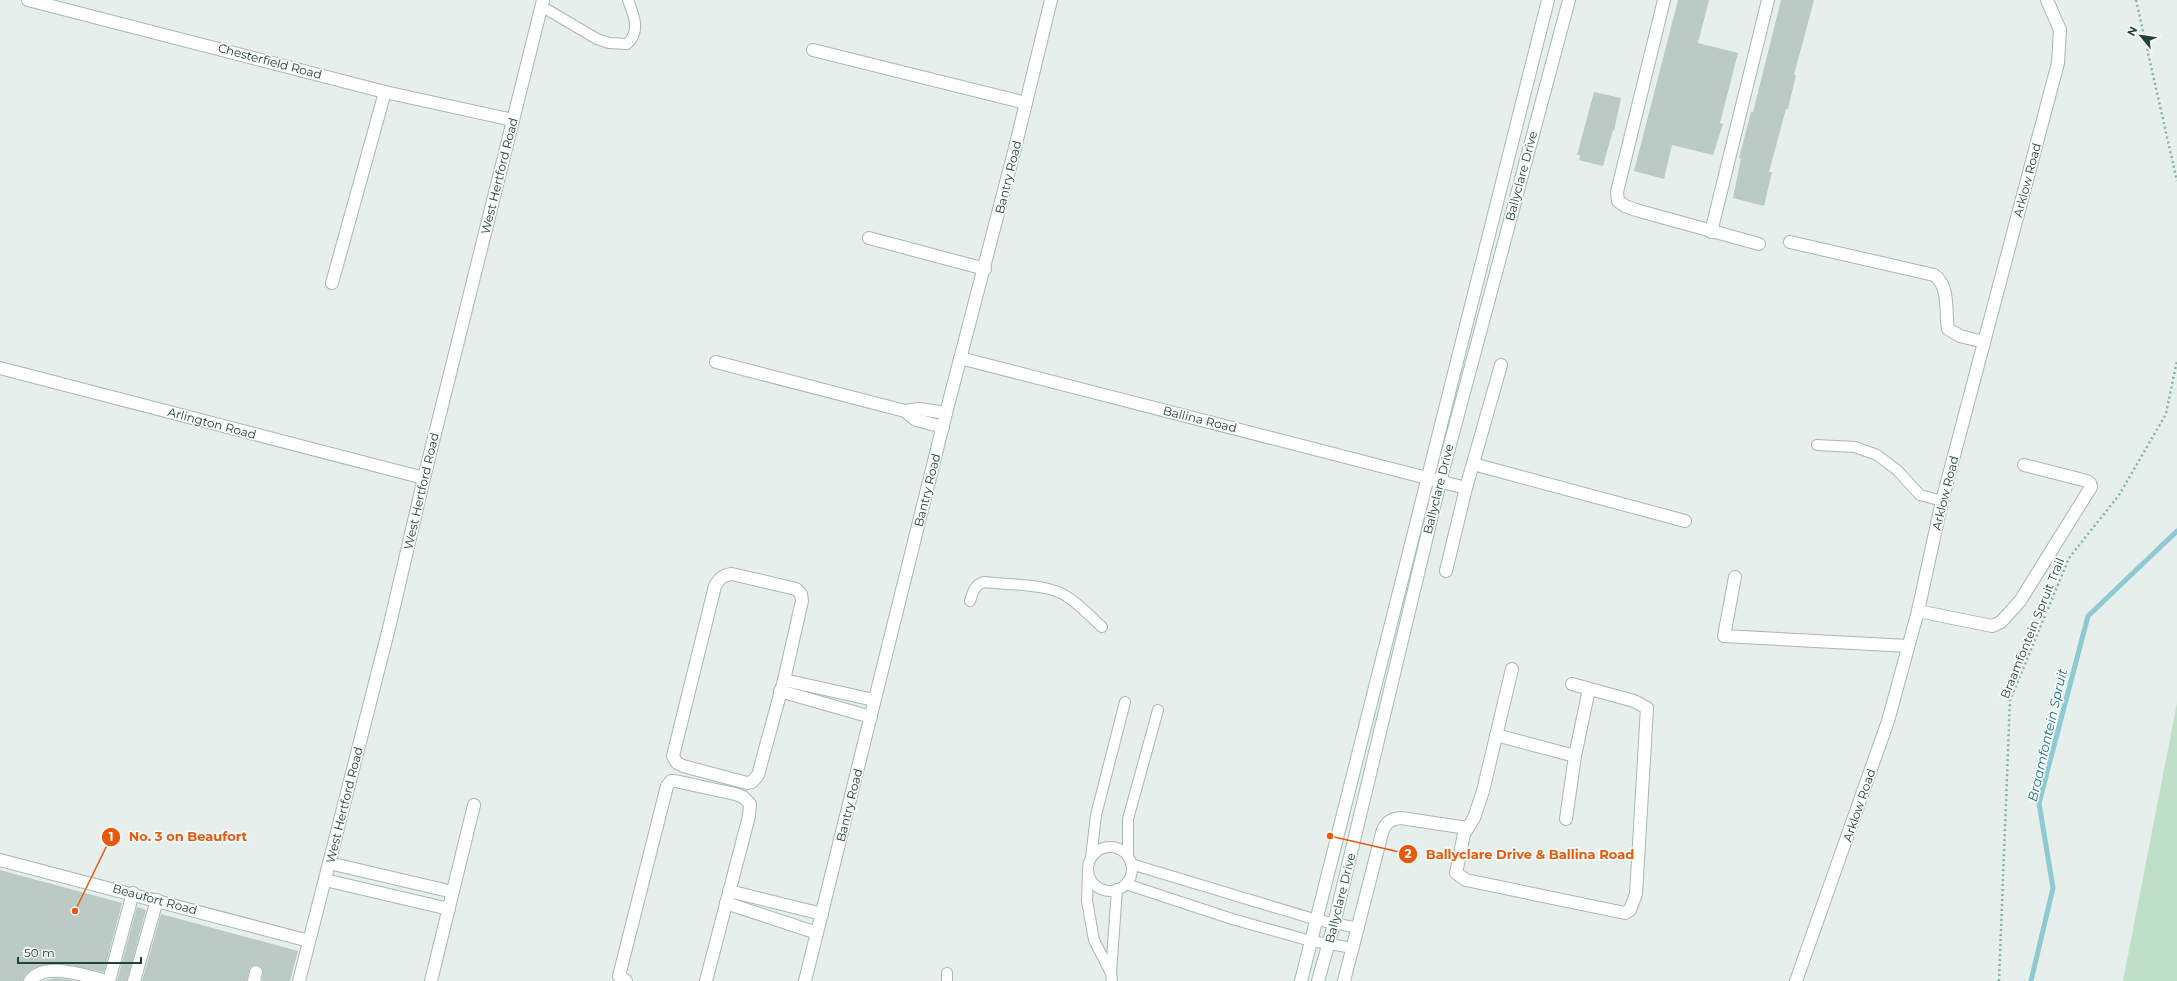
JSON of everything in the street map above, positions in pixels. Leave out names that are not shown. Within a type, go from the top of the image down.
[{"type":"street","name":"Chesterfield Road","points":[[28,0],[385,92],[513,120]]},
{"type":"street","name":"Bantry Road","points":[[805,981],[874,700],[960,358],[985,269],[1051,0]]},
{"type":"street","name":"Ballyclare Drive","points":[[1301,981],[1426,477],[1548,0]]},
{"type":"street","name":"Ballyclare Drive","points":[[1318,981],[1334,924],[1440,482],[1568,0]]},
{"type":"street","points":[[1664,0],[1617,192],[1618,201],[1625,206],[1636,210],[1711,232],[1759,244]]},
{"type":"street","points":[[1711,232],[1768,0]]},
{"type":"street","name":"Arklow Road","points":[[1796,981],[1885,728],[1918,611],[1942,501],[2058,63],[2060,30],[2047,0]]},
{"type":"street","name":"West Hertford Road","points":[[299,981],[389,628],[424,478],[542,3]]},
{"type":"street","points":[[813,50],[1026,103]]},
{"type":"street","points":[[332,283],[385,92]]},
{"type":"street","points":[[869,238],[985,269]]},
{"type":"street","points":[[1790,242],[1934,275],[1940,279],[1944,287],[1948,329],[1960,336],[1984,342]]},
{"type":"street","name":"Ballina Road","points":[[960,358],[1466,488]]},
{"type":"street","points":[[716,362],[905,411],[919,409],[946,413]]},
{"type":"street","points":[[1446,571],[1466,488],[1501,365]]},
{"type":"street","name":"Arlington Road","points":[[0,368],[424,478]]},
{"type":"street","points":[[905,411],[916,420],[943,427]]},
{"type":"street","points":[[1473,464],[1684,521]]},
{"type":"street","points":[[1918,611],[1992,626],[2001,622],[2020,602],[2091,487],[2090,483],[2087,481],[2024,464]]},
{"type":"street","points":[[726,574],[791,587],[796,589],[801,594],[802,601],[782,686],[758,775],[752,782],[747,783],[683,766],[674,760],[673,756],[715,586],[726,574]]},
{"type":"street","points":[[1735,577],[1724,636],[1908,646]]},
{"type":"street","points":[[1512,669],[1480,805],[1467,828],[1456,873],[1462,879],[1625,913],[1630,910],[1636,894],[1647,708],[1634,701],[1572,684]]},
{"type":"street","points":[[782,686],[874,700]]},
{"type":"street","points":[[782,686],[871,716]]},
{"type":"street","points":[[1566,819],[1575,756],[1589,689]]},
{"type":"street","points":[[1496,735],[1575,756]]},
{"type":"street","points":[[626,981],[618,976],[667,786],[671,781],[683,782],[735,794],[748,800],[750,809],[706,981]]},
{"type":"street","points":[[431,981],[474,805]]},
{"type":"street","points":[[1344,981],[1386,823],[1394,819],[1401,818],[1467,828]]},
{"type":"street","name":"Beaufort Road","points":[[0,860],[133,893],[309,941]]},
{"type":"street","points":[[329,863],[453,892]]},
{"type":"street","points":[[325,880],[449,909]]},
{"type":"street","points":[[729,891],[822,914]]},
{"type":"street","points":[[30,981],[38,974],[56,970],[108,981],[133,893]]},
{"type":"street","points":[[134,981],[157,900]]},
{"type":"street","points":[[726,903],[817,932]]},
{"type":"lane","points":[[542,3],[596,39],[609,43],[627,44],[632,40],[635,33],[635,18],[628,0]]},
{"type":"lane","points":[[1817,446],[1854,447],[1877,455],[1897,470],[1920,495],[1942,501]]},
{"type":"lane","points":[[970,601],[974,588],[978,584],[984,582],[1042,588],[1056,591],[1069,597],[1102,627]]},
{"type":"lane","points":[[1111,977],[1094,940],[1087,901],[1088,872],[1096,815],[1125,702]]},
{"type":"lane","points":[[1111,977],[1122,887],[1132,871],[1128,819],[1158,710]]},
{"type":"lane","points":[[1091,858],[1095,853],[1109,847],[1116,848],[1130,860],[1317,920],[1359,928]]},
{"type":"lane","points":[[1088,872],[1094,885],[1100,889],[1107,891],[1122,887],[1312,941],[1353,948]]},
{"type":"path","points":[[2136,0],[2177,181]]},
{"type":"path","name":"Braamfontein Spruit Trail","points":[[1999,981],[2010,700],[2069,558],[2119,495],[2166,414],[2177,360]]},
{"type":"green space","points":[[2177,703],[2177,981],[2123,981]]},
{"type":"building","points":[[1678,0],[1709,0],[1698,43],[1738,53],[1720,123],[1723,124],[1713,155],[1672,145],[1664,179],[1634,171]]},
{"type":"building","points":[[1781,0],[1814,0],[1794,75],[1796,75],[1788,109],[1786,109],[1769,172],[1772,172],[1764,206],[1733,198],[1741,158],[1739,158],[1751,112],[1753,112]]},
{"type":"building","points":[[1594,92],[1621,98],[1614,131],[1613,130],[1603,166],[1579,160],[1580,155],[1577,155]]},
{"type":"building","points":[[0,870],[122,903],[104,972],[55,963],[34,968],[25,975],[23,981],[0,981]]},
{"type":"building","points":[[137,907],[146,910],[127,981],[117,981]]},
{"type":"building","points":[[161,914],[298,951],[290,981],[262,981],[263,970],[257,965],[250,967],[247,981],[142,981]]},
{"type":"building","points":[[56,978],[66,979],[76,981],[42,981]]},
{"type":"waterway","name":"Braamfontein Spruit","points":[[2031,981],[2053,888],[2039,803],[2088,616],[2177,531]]},
{"type":"place","name":"Ballyclare Drive & Ballina Road","points":[[1330,836]]},
{"type":"place","name":"No. 3 on Beaufort","points":[[75,911]]}]
